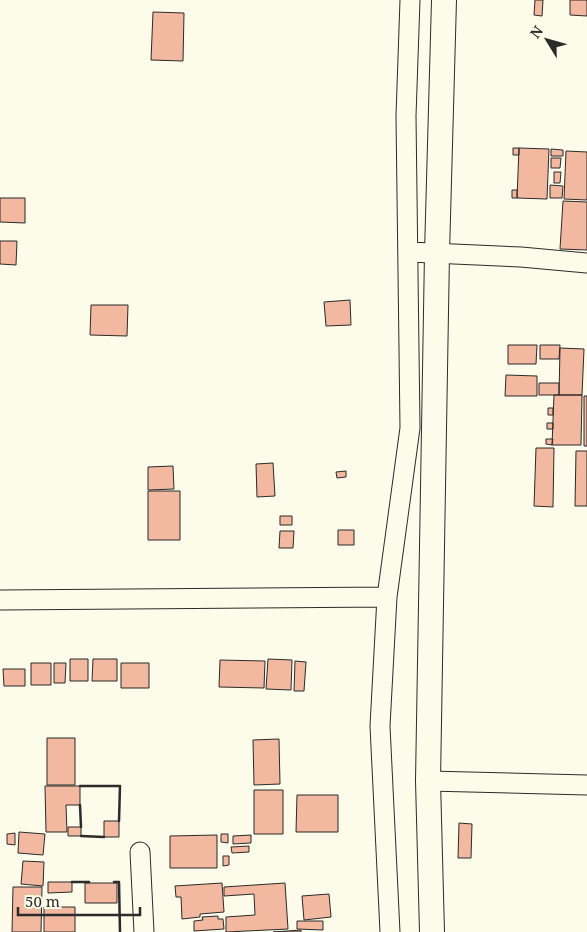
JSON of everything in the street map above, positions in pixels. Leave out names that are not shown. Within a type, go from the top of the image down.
[{"type":"main road","points":[[432,932],[428,781],[437,253],[444,0]]},
{"type":"street","points":[[390,932],[380,726],[387,597],[410,428],[406,116],[410,0]]},
{"type":"street","points":[[409,252],[521,257],[587,263]]},
{"type":"street","points":[[0,600],[387,597]]},
{"type":"street","points":[[428,781],[587,785]]},
{"type":"street","points":[[140,852],[144,932]]},
{"type":"building","points":[[535,0],[543,0],[542,16],[534,15]]},
{"type":"building","points":[[570,0],[587,0],[587,16],[570,15]]},
{"type":"building","points":[[153,12],[184,13],[183,61],[151,60]]},
{"type":"building","points":[[513,148],[519,148],[519,155],[513,155]]},
{"type":"building","points":[[519,148],[549,149],[547,199],[517,198]]},
{"type":"building","points":[[551,149],[563,150],[563,156],[551,156]]},
{"type":"building","points":[[566,151],[587,152],[587,200],[564,199]]},
{"type":"building","points":[[551,158],[561,158],[560,168],[551,168]]},
{"type":"building","points":[[554,172],[561,172],[560,183],[554,183]]},
{"type":"building","points":[[550,185],[563,186],[562,198],[550,198]]},
{"type":"building","points":[[512,190],[517,190],[517,198],[512,198]]},
{"type":"building","points":[[0,198],[25,198],[25,223],[0,222]]},
{"type":"building","points":[[563,201],[587,202],[587,250],[560,249]]},
{"type":"building","points":[[0,241],[17,241],[16,265],[0,264]]},
{"type":"building","points":[[350,300],[351,325],[326,326],[324,302]]},
{"type":"building","points":[[91,305],[128,305],[127,336],[90,335]]},
{"type":"building","points":[[508,345],[537,345],[536,364],[508,364]]},
{"type":"building","points":[[540,345],[560,345],[559,359],[540,359]]},
{"type":"building","points":[[560,348],[584,349],[582,395],[559,395]]},
{"type":"building","points":[[506,375],[537,376],[537,396],[505,396]]},
{"type":"building","points":[[539,383],[559,383],[559,395],[539,395]]},
{"type":"building","points":[[554,395],[582,395],[581,445],[552,445]]},
{"type":"building","points":[[584,396],[587,396],[587,446],[584,446]]},
{"type":"building","points":[[548,408],[553,408],[553,415],[548,415]]},
{"type":"building","points":[[547,423],[553,423],[553,429],[547,429]]},
{"type":"building","points":[[546,439],[553,439],[552,445],[546,444]]},
{"type":"building","points":[[536,448],[554,448],[553,507],[534,506]]},
{"type":"building","points":[[576,451],[587,451],[587,506],[575,506]]},
{"type":"building","points":[[273,463],[275,496],[257,497],[256,464]]},
{"type":"building","points":[[173,466],[174,489],[148,490],[148,467]]},
{"type":"building","points":[[346,471],[346,477],[337,478],[336,472]]},
{"type":"building","points":[[148,491],[180,491],[180,540],[148,540]]},
{"type":"building","points":[[280,516],[292,516],[292,525],[280,525]]},
{"type":"building","points":[[338,530],[354,530],[354,545],[338,545]]},
{"type":"building","points":[[280,531],[294,531],[293,548],[279,548]]},
{"type":"building","points":[[70,659],[88,659],[88,681],[70,681]]},
{"type":"building","points":[[93,659],[117,659],[117,681],[92,681]]},
{"type":"building","points":[[268,659],[292,660],[291,690],[266,689]]},
{"type":"building","points":[[220,660],[265,661],[264,688],[219,687]]},
{"type":"building","points":[[295,661],[306,662],[304,691],[294,691]]},
{"type":"building","points":[[31,663],[51,663],[51,685],[31,685]]},
{"type":"building","points":[[54,663],[66,663],[65,683],[54,683]]},
{"type":"building","points":[[121,663],[149,663],[149,688],[121,688]]},
{"type":"building","points":[[3,669],[25,669],[25,686],[4,686]]},
{"type":"building","points":[[47,738],[75,738],[75,785],[47,785]]},
{"type":"building","points":[[279,739],[280,784],[254,785],[253,740]]},
{"type":"building","points":[[45,786],[80,786],[80,805],[66,805],[67,832],[46,832]]},
{"type":"building","points":[[254,790],[283,790],[283,834],[254,834]]},
{"type":"building","points":[[297,795],[338,795],[338,832],[296,832]]},
{"type":"building","points":[[104,821],[119,821],[119,837],[104,837]]},
{"type":"building","points":[[459,823],[472,824],[471,858],[458,858]]},
{"type":"building","points":[[68,827],[81,827],[81,836],[68,836]]},
{"type":"building","points":[[19,832],[45,834],[43,855],[18,853]]},
{"type":"building","points":[[15,833],[15,845],[7,844],[7,834]]},
{"type":"building","points":[[221,834],[228,834],[228,843],[221,842]]},
{"type":"building","points":[[217,835],[217,868],[170,868],[170,836]]},
{"type":"building","points":[[251,835],[251,843],[233,844],[233,836]]},
{"type":"building","points":[[249,846],[249,852],[232,853],[231,847]]},
{"type":"building","points":[[223,856],[229,856],[229,865],[223,866]]},
{"type":"building","points":[[23,861],[44,862],[43,886],[21,884]]},
{"type":"building","points":[[48,882],[72,882],[72,892],[48,893]]},
{"type":"building","points":[[85,883],[117,883],[117,903],[85,903]]},
{"type":"building","points":[[222,883],[224,912],[200,914],[200,917],[182,919],[181,897],[176,897],[175,886]]},
{"type":"building","points":[[285,883],[288,929],[226,932],[226,917],[255,915],[254,894],[224,896],[224,887]]},
{"type":"building","points":[[13,887],[42,887],[41,932],[12,932]]},
{"type":"building","points":[[329,894],[331,917],[304,920],[302,896]]},
{"type":"building","points":[[44,907],[75,907],[75,932],[44,932]]},
{"type":"building","points":[[218,916],[218,919],[223,919],[224,929],[194,931],[194,921],[203,920],[202,917]]},
{"type":"building","points":[[297,921],[323,921],[323,930],[297,929]]},
{"type":"building","points":[[301,930],[301,932],[273,932]]},
{"type":"wall","points":[[80,786],[120,786],[119,821]]},
{"type":"wall","points":[[80,805],[81,827]]},
{"type":"wall","points":[[81,836],[104,837]]},
{"type":"wall","points":[[72,882],[89,882]]},
{"type":"wall","points":[[114,882],[119,882],[120,932]]}]
